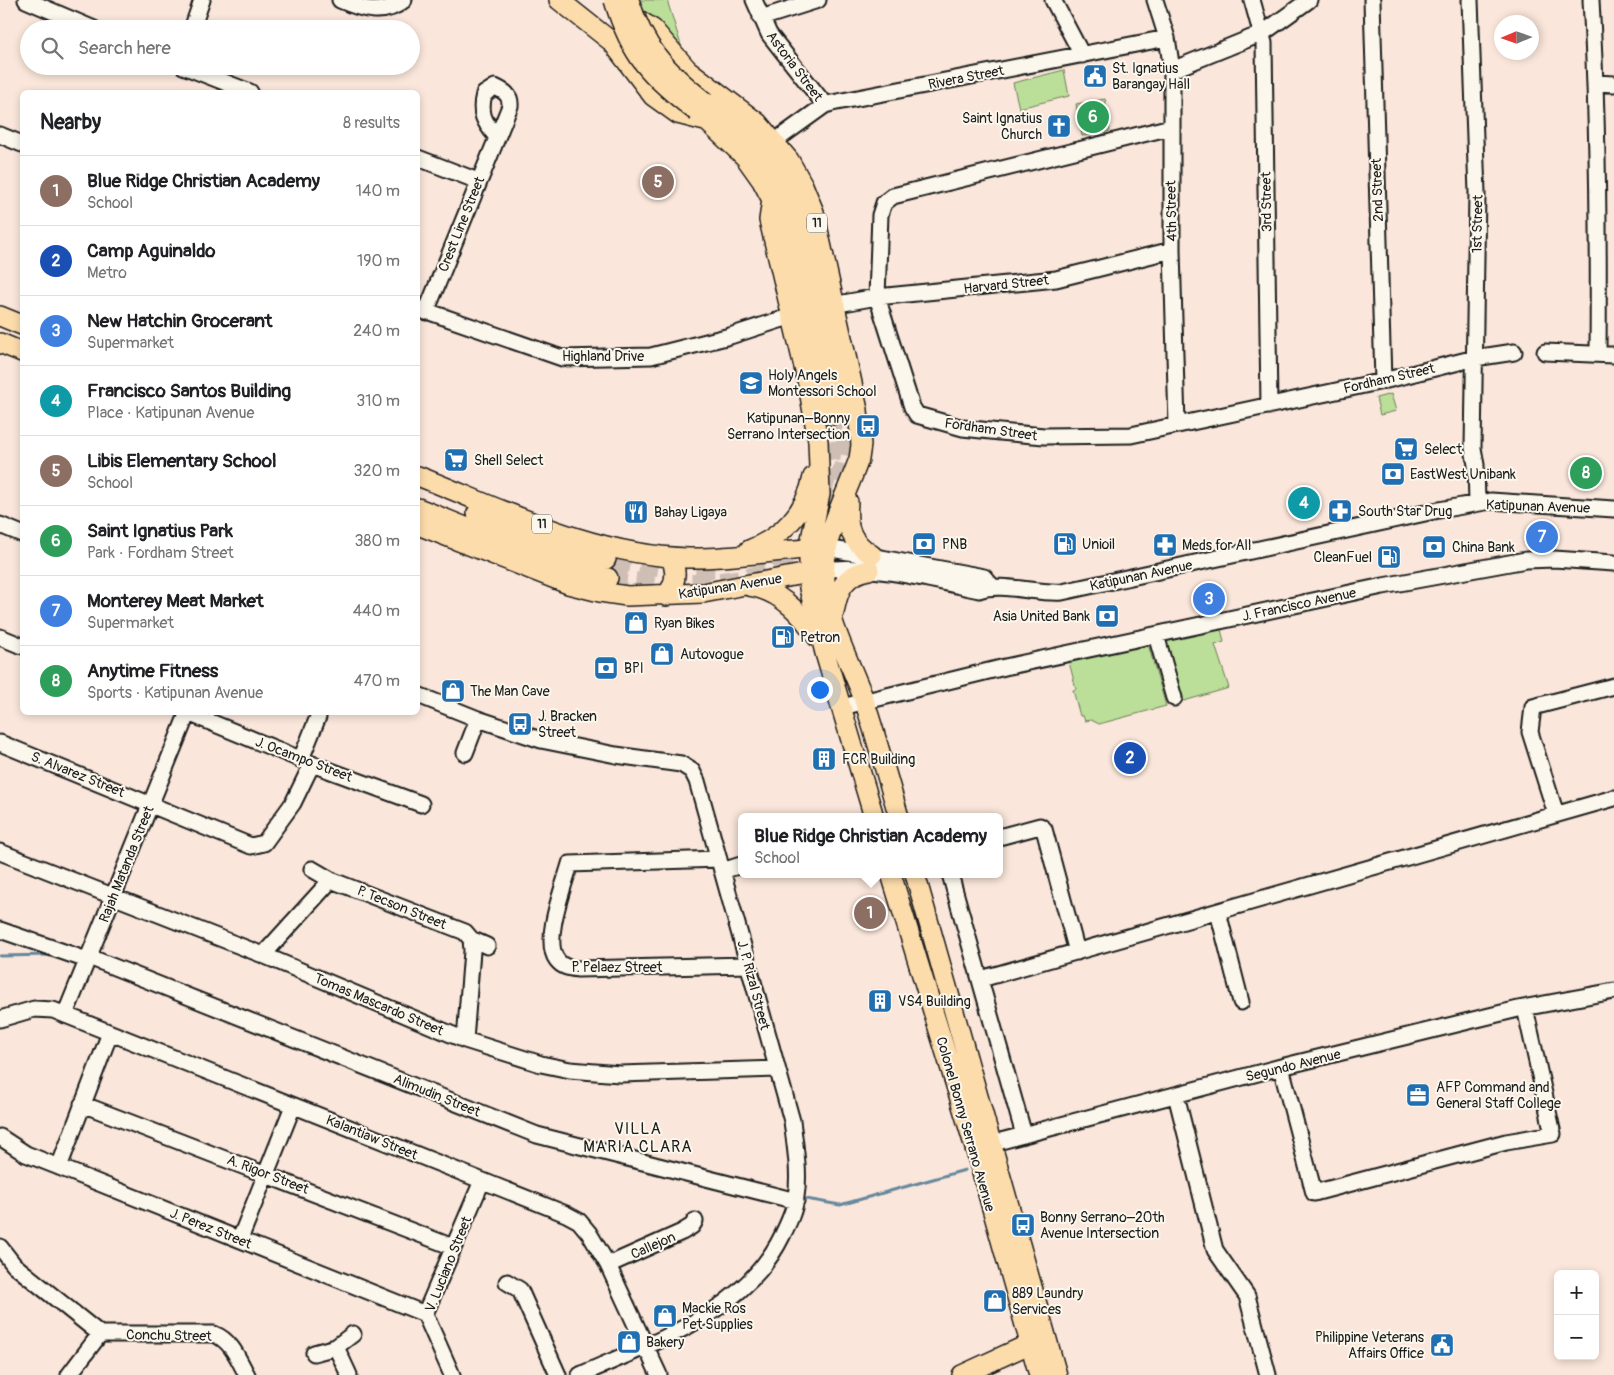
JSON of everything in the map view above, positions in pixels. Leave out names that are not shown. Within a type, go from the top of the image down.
[{"type":"main road","name":"11","points":[[559,0],[612,42],[653,96],[678,114],[704,112]]},
{"type":"main road","name":"11","points":[[605,0],[653,29],[687,68],[749,115],[775,142],[800,178],[814,212],[858,410],[861,453],[849,485],[818,548]]},
{"type":"main road","name":"11","points":[[614,0],[622,26],[645,66],[660,84],[704,112],[757,143],[776,166],[788,188],[800,219],[838,414],[786,231],[772,199],[745,157],[704,112],[654,55],[640,30],[629,0]]},
{"type":"main road","name":"11","points":[[772,199],[769,220],[812,406],[818,441],[820,494],[816,571]]},
{"type":"main road","points":[[0,316],[20,324]]},
{"type":"main road","points":[[0,343],[20,351]]},
{"type":"main road","points":[[728,557],[765,543],[796,517],[808,497],[812,484],[818,441]]},
{"type":"main road","name":"Katipunan Avenue","points":[[420,477],[579,539],[606,546],[678,558],[728,557],[818,548]]},
{"type":"main road","points":[[833,621],[841,586],[849,577],[870,562],[849,532],[847,516],[849,485]]},
{"type":"main road","name":"11","points":[[420,491],[567,549],[610,569],[565,567],[420,509]]},
{"type":"main road","name":"Katipunan Avenue","points":[[420,526],[580,587],[627,596],[688,595],[745,586],[816,571]]},
{"type":"main road","points":[[678,558],[682,568],[681,580],[688,595]]},
{"type":"main road","points":[[666,596],[672,588],[678,558]]},
{"type":"main road","points":[[816,571],[826,591],[833,621],[864,702],[898,813]]},
{"type":"main road","points":[[816,571],[810,596],[873,813]]},
{"type":"main road","points":[[745,586],[765,590],[789,604],[807,623],[825,651]]},
{"type":"main road","name":"Colonel Bonny Serrano Avenue","points":[[892,878],[974,1148],[1038,1340],[1057,1375]]},
{"type":"main road","name":"Colonel Bonny Serrano Avenue","points":[[916,878],[993,1144],[1038,1340],[1039,1375]]},
{"type":"main road","points":[[962,1375],[1038,1340]]},
{"type":"street","points":[[26,0],[73,20]]},
{"type":"street","points":[[195,20],[202,0]]},
{"type":"street","points":[[340,0],[359,8],[375,10],[390,8],[404,0]]},
{"type":"street","name":"Astoria Street","points":[[754,0],[769,34],[825,105]]},
{"type":"street","points":[[761,18],[818,0]]},
{"type":"street","points":[[1053,0],[1082,55]]},
{"type":"street","name":"4th Street","points":[[1155,0],[1167,38],[1172,70],[1172,250],[1177,425]]},
{"type":"street","name":"3rd Street","points":[[1252,0],[1263,33],[1269,406]]},
{"type":"street","points":[[1172,70],[1263,33],[1309,0]]},
{"type":"street","name":"2nd Street","points":[[1372,0],[1382,381]]},
{"type":"street","name":"1st Street","points":[[1470,0],[1477,193],[1472,448],[1476,465],[1473,504]]},
{"type":"street","points":[[1591,0],[1607,218],[1598,354]]},
{"type":"street","name":"Rivera Street","points":[[775,142],[825,105],[1167,38]]},
{"type":"street","points":[[206,75],[245,90]]},
{"type":"street","points":[[1596,83],[1614,84]]},
{"type":"street","name":"Fordham Street","points":[[1171,127],[893,196],[884,203],[880,215],[877,297],[912,407],[917,415],[963,428],[1044,436],[1131,435],[1382,381],[1475,358],[1514,352]]},
{"type":"street","points":[[0,135],[20,143]]},
{"type":"street","name":"Crest Line Street","points":[[422,310],[496,136]]},
{"type":"street","points":[[420,159],[478,181]]},
{"type":"street","name":"Harvard Street","points":[[838,304],[877,297],[1056,279],[1172,250]]},
{"type":"street","name":"Highland Drive","points":[[422,310],[562,358],[651,356],[712,341],[792,316]]},
{"type":"street","points":[[1545,352],[1614,355]]},
{"type":"street","name":"Katipunan Avenue","points":[[818,548],[870,562],[984,577],[992,586],[1040,593],[1062,592],[1473,504],[1520,502],[1614,510]]},
{"type":"street","points":[[0,525],[20,533]]},
{"type":"street","name":"J. Francisco Avenue","points":[[842,707],[1005,667],[1383,586],[1526,560],[1554,559],[1614,563]]},
{"type":"street","name":"Katipunan Avenue","points":[[816,571],[844,568],[870,562]]},
{"type":"street","points":[[1156,635],[1174,698]]},
{"type":"street","points":[[0,637],[20,645]]},
{"type":"street","points":[[1556,814],[1530,732],[1533,707],[1614,686]]},
{"type":"street","name":"J. P. Rizal Street","points":[[420,696],[478,719],[541,740],[616,755],[681,764],[692,771],[697,781],[792,1121],[796,1160],[796,1201],[788,1225],[775,1251],[756,1277],[728,1301],[695,1322],[580,1375]]},
{"type":"street","name":"Rajah Matanda Street","points":[[65,1015],[186,715]]},
{"type":"street","name":"J. Ocampo Street","points":[[192,715],[307,762],[421,804]]},
{"type":"street","points":[[307,762],[318,716]]},
{"type":"street","points":[[465,753],[478,719]]},
{"type":"street","name":"S. Alvarez Street","points":[[0,743],[251,846],[259,846],[264,843],[293,803],[307,762]]},
{"type":"street","points":[[981,979],[1614,798]]},
{"type":"street","points":[[1003,836],[1033,826],[1040,826],[1044,829],[1077,952]]},
{"type":"street","name":"Tomas Mascardo Street","points":[[0,852],[263,955],[465,1040],[504,1053],[570,1070],[620,1074],[776,1069]]},
{"type":"street","name":"P. Pelaez Street","points":[[720,865],[570,864],[551,935],[551,948],[556,960],[564,967],[578,969],[748,965]]},
{"type":"street","points":[[720,865],[738,865]]},
{"type":"street","name":"P. Tecson Street","points":[[312,870],[331,880],[465,932],[471,939],[487,946]]},
{"type":"street","points":[[951,878],[1024,1135]]},
{"type":"street","points":[[263,955],[331,880]]},
{"type":"street","points":[[1218,912],[1241,1002]]},
{"type":"street","name":"Alimudin Street","points":[[0,930],[88,958],[537,1135],[796,1201]]},
{"type":"street","points":[[465,1040],[471,939]]},
{"type":"street","name":"Segundo Avenue","points":[[974,1148],[1281,1067],[1525,1008],[1614,991]]},
{"type":"street","points":[[1281,1067],[1314,1193],[1506,1142],[1553,1134],[1525,1008]]},
{"type":"street","name":"Kalantiaw Street","points":[[0,1019],[34,1009],[53,1010],[579,1221],[589,1233],[608,1265],[659,1375]]},
{"type":"street","points":[[58,1167],[110,1034]]},
{"type":"street","points":[[1176,1095],[1215,1250],[1247,1296],[1268,1375]]},
{"type":"street","name":"A. Rigor Street","points":[[82,1104],[267,1173],[453,1247]]},
{"type":"street","points":[[240,1239],[293,1106]]},
{"type":"street","name":"J. Perez Street","points":[[0,1137],[26,1154],[425,1314]]},
{"type":"street","name":"V. Luciano Street","points":[[452,1375],[425,1314],[482,1181]]},
{"type":"street","name":"Callejon","points":[[608,1265],[682,1232],[692,1226],[695,1221]]},
{"type":"street","points":[[0,1247],[14,1264],[100,1334],[69,1375]]},
{"type":"street","points":[[507,1282],[520,1290],[558,1375]]},
{"type":"street","name":"Conchu Street","points":[[100,1334],[214,1334],[223,1337],[230,1345],[248,1375]]},
{"type":"street","points":[[314,1353],[336,1347],[353,1334]]},
{"type":"street","points":[[336,1347],[349,1375]]},
{"type":"green space","points":[[624,0],[667,0],[685,58],[654,19]]},
{"type":"green space","points":[[1064,70],[1069,96],[1019,108],[1013,83]]},
{"type":"green space","points":[[1105,99],[1110,131],[1082,136],[1076,104]]},
{"type":"green space","points":[[1391,394],[1396,411],[1380,415],[1376,398]]},
{"type":"green space","points":[[1208,629],[1209,632],[1221,629],[1224,642],[1215,645],[1229,688],[1184,701],[1166,640]]},
{"type":"green space","points":[[1148,644],[1166,706],[1099,724],[1091,720],[1085,721],[1083,716],[1080,716],[1073,690],[1076,689],[1069,662]]},
{"type":"waterway","points":[[0,956],[51,955]]},
{"type":"waterway","points":[[806,1199],[840,1205],[965,1170]]},
{"type":"tunnel","points":[[608,578],[676,584],[728,581],[774,570],[791,561],[806,547],[818,529],[832,499],[846,452],[847,434],[844,413]]},
{"type":"tunnel","points":[[824,487],[832,451],[831,415]]},
{"type":"tunnel","points":[[612,560],[668,569],[718,569]]},
{"type":"place","name":"St. Ignatius Barangay Hall","points":[[1095,76]]},
{"type":"place","name":"Saint Ignatius Park","points":[[1093,117]]},
{"type":"place","name":"Saint Ignatius Church","points":[[1059,126]]},
{"type":"place","name":"Libis Elementary School","points":[[658,182]]},
{"type":"place","name":"Holy Angels Montessori School","points":[[751,383]]},
{"type":"place","name":"Katipunan–Bonny Serrano Intersection","points":[[868,426]]},
{"type":"place","name":"Select","points":[[1406,449]]},
{"type":"place","name":"Shell Select","points":[[456,460]]},
{"type":"place","name":"Anytime Fitness","points":[[1586,473]]},
{"type":"place","name":"EastWest Unibank","points":[[1393,474]]},
{"type":"place","name":"Francisco Santos Building","points":[[1304,503]]},
{"type":"place","name":"South Star Drug","points":[[1340,511]]},
{"type":"place","name":"Bahay Ligaya","points":[[636,512]]},
{"type":"place","name":"Monterey Meat Market","points":[[1542,537]]},
{"type":"place","name":"PNB","points":[[924,544]]},
{"type":"place","name":"Unioil","points":[[1065,544]]},
{"type":"place","name":"Meds for All","points":[[1165,545]]},
{"type":"place","name":"China Bank","points":[[1434,547]]},
{"type":"place","name":"CleanFuel","points":[[1389,557]]},
{"type":"place","name":"New Hatchin Grocerant","points":[[1209,599]]},
{"type":"place","name":"Asia United Bank","points":[[1107,616]]},
{"type":"place","name":"Ryan Bikes","points":[[636,623]]},
{"type":"place","name":"Petron","points":[[783,637]]},
{"type":"place","name":"Autovogue","points":[[662,654]]},
{"type":"place","name":"BPI","points":[[606,668]]},
{"type":"place","name":"The Man Cave","points":[[453,691]]},
{"type":"place","name":"J. Bracken Street","points":[[520,724]]},
{"type":"place","name":"Camp Aguinaldo","points":[[1130,758]]},
{"type":"place","name":"FCR Building","points":[[824,759]]},
{"type":"place","name":"Blue Ridge Christian Academy","points":[[870,913]]},
{"type":"place","name":"VS4 Building","points":[[880,1001]]},
{"type":"place","name":"AFP Command and General Staff College","points":[[1418,1095]]},
{"type":"place","name":"Bonny Serrano–20th Avenue Intersection","points":[[1023,1225]]},
{"type":"place","name":"889 Laundry Services","points":[[995,1301]]},
{"type":"place","name":"Mackie Ros Pet Supplies","points":[[665,1316]]},
{"type":"place","name":"Bakery","points":[[629,1342]]},
{"type":"place","name":"Philippine Veterans Affairs Office","points":[[1442,1345]]},
{"type":"district","name":"VILLA MARIA CLARA","points":[[638,1137]]}]
